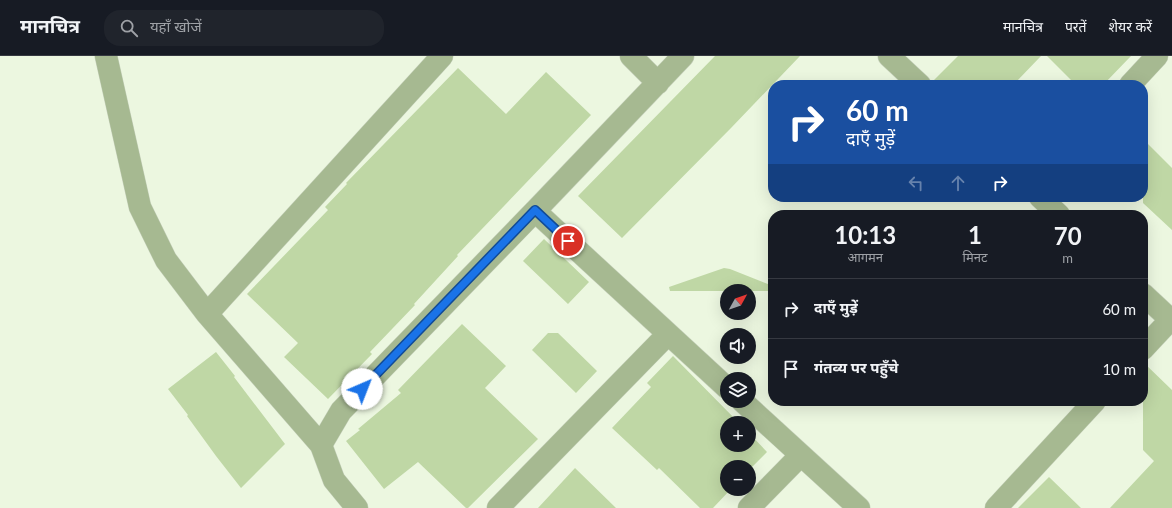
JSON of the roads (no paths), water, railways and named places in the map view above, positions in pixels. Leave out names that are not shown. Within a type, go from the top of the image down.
[{"type":"street","points":[[106,56],[140,207],[166,260],[207,314],[321,445],[334,480],[358,508]]},
{"type":"street","points":[[207,314],[442,56]]},
{"type":"street","points":[[631,56],[658,83]]},
{"type":"street","points":[[321,445],[341,411],[683,56]]},
{"type":"street","points":[[1135,80],[1157,56]]},
{"type":"street","points":[[900,60],[916,80]]},
{"type":"street","points":[[1045,202],[1054,210]]},
{"type":"street","points":[[535,210],[720,382]]},
{"type":"street","points":[[1148,299],[1171,320],[1148,344]]},
{"type":"street","points":[[498,508],[668,334]]},
{"type":"street","points":[[996,508],[1090,406]]},
{"type":"street","points":[[750,408],[859,508]]},
{"type":"street","points":[[749,508],[801,455]]}]
